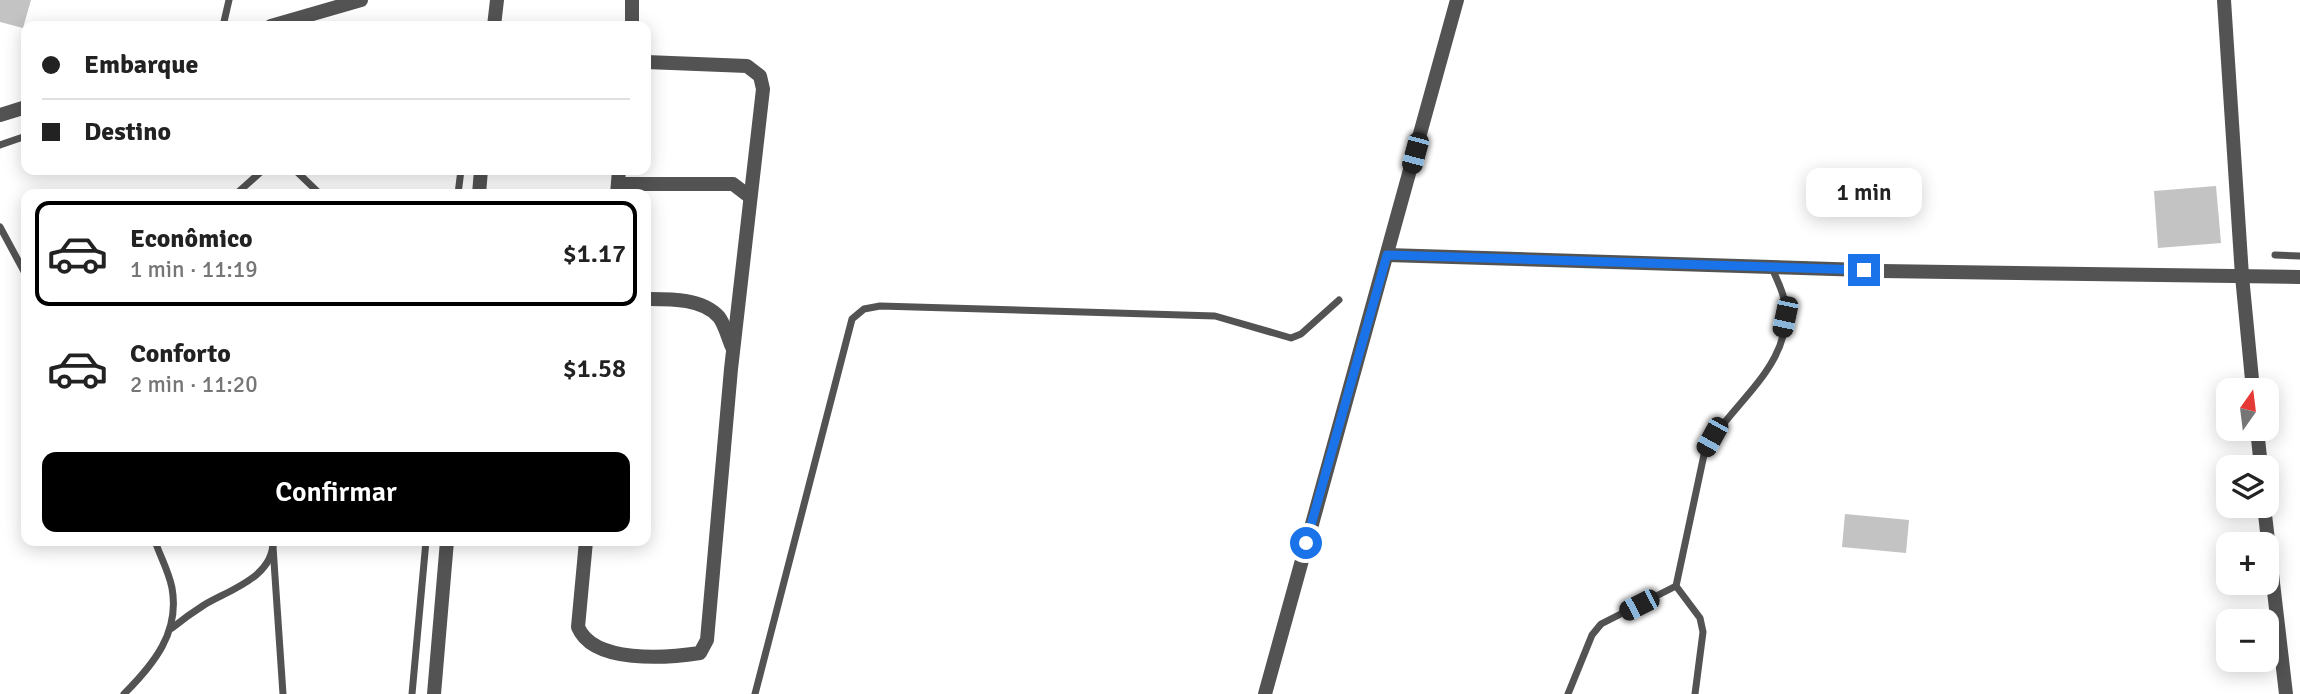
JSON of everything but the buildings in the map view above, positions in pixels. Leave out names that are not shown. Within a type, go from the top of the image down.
[{"type":"street","points":[[288,21],[361,0]]},
{"type":"street","points":[[494,21],[496,0]]},
{"type":"street","points":[[632,0],[632,21]]},
{"type":"street","points":[[1265,694],[1457,0]]},
{"type":"street","points":[[2224,0],[2242,276],[2252,378]]},
{"type":"street","points":[[586,546],[578,627],[582,637],[592,646],[615,653],[667,658],[700,653],[707,640],[733,349],[763,89],[760,76],[747,66],[651,62]]},
{"type":"street","points":[[0,116],[21,109]]},
{"type":"street","points":[[618,183],[733,184],[750,197]]},
{"type":"street","points":[[1387,255],[1864,270]]},
{"type":"street","points":[[1881,271],[2300,277]]},
{"type":"street","points":[[651,299],[674,299],[704,306],[719,318],[733,349]]},
{"type":"street","points":[[2265,518],[2286,694]]},
{"type":"street","points":[[434,694],[447,546]]},
{"type":"lane","points":[[224,21],[229,0]]},
{"type":"lane","points":[[0,145],[21,138]]},
{"type":"lane","points":[[242,189],[257,175]]},
{"type":"lane","points":[[300,175],[315,189]]},
{"type":"lane","points":[[0,227],[21,266]]},
{"type":"lane","points":[[2275,255],[2300,256]]},
{"type":"lane","points":[[1695,694],[1703,632],[1700,618],[1676,586],[1705,450],[1712,437],[1760,383],[1782,332],[1784,297],[1771,267]]},
{"type":"lane","points":[[755,694],[852,320],[856,314],[880,306],[1215,316],[1291,338],[1301,334],[1339,300]]},
{"type":"lane","points":[[124,694],[158,656],[172,628],[172,588],[157,546]]},
{"type":"lane","points":[[172,628],[201,607],[254,577],[267,564],[272,546]]},
{"type":"lane","points":[[273,546],[283,694]]},
{"type":"lane","points":[[412,694],[426,546]]},
{"type":"lane","points":[[1568,694],[1592,635],[1601,624],[1676,586]]},
{"type":"route","points":[[1306,543],[1387,255],[1864,270]]}]
